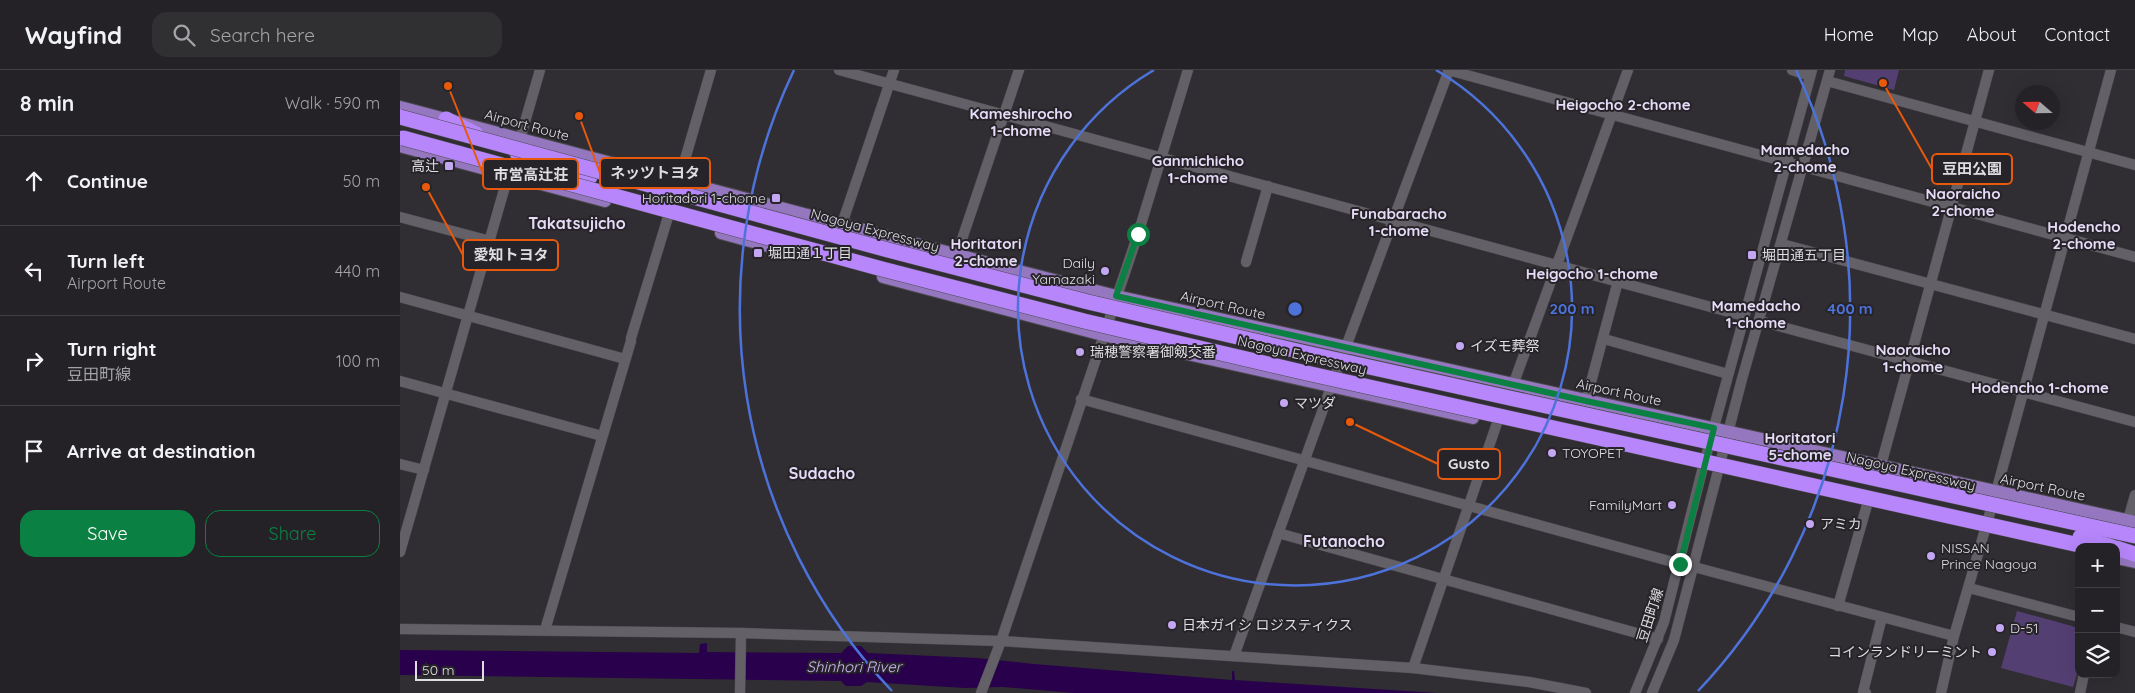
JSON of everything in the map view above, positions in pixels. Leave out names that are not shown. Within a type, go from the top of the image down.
[{"type":"highway","name":"Nagoya Expressway","points":[[400,117],[962,270],[1088,302],[1306,353],[2135,536]]},
{"type":"highway","points":[[446,119],[532,161],[994,287],[1223,342],[1306,353]]},
{"type":"highway","name":"Nagoya Expressway","points":[[401,139],[1056,314],[1302,372],[2075,544]]},
{"type":"highway","points":[[1472,410],[1507,411],[1573,426],[1774,465],[2051,528],[2099,543]]},
{"type":"highway","points":[[2120,550],[2135,556]]},
{"type":"highway","points":[[2120,554],[2135,556]]},
{"type":"main road","name":"Airport Route","points":[[400,107],[1116,296],[2132,521]]},
{"type":"main road","points":[[401,139],[508,176],[668,217],[945,294],[1103,335],[1330,387],[1719,470],[1867,505],[2075,549]]},
{"type":"main road","points":[[2120,559],[2135,562]]},
{"type":"street","points":[[520,139],[540,70]]},
{"type":"street","points":[[679,180],[712,70]]},
{"type":"street","points":[[839,70],[1744,316]]},
{"type":"street","points":[[842,224],[894,70]]},
{"type":"street","points":[[957,254],[1020,70]]},
{"type":"street","points":[[981,693],[999,646],[1138,234],[1188,70]]},
{"type":"street","points":[[1234,656],[1330,387],[1449,70],[2135,257]]},
{"type":"street","points":[[1513,385],[1628,70]]},
{"type":"street","points":[[1792,70],[1811,73]]},
{"type":"street","name":"豆田町線","points":[[1652,693],[1674,640],[1742,378],[1782,244],[1830,70]]},
{"type":"street","points":[[1881,465],[1989,70]]},
{"type":"street","points":[[1941,693],[1954,636],[1996,492],[2111,70]]},
{"type":"street","name":"豆田町線","points":[[1635,693],[1658,639],[1680,564],[1703,467],[1811,73]]},
{"type":"street","points":[[1827,81],[2135,165]]},
{"type":"street","points":[[400,552],[508,176]]},
{"type":"street","points":[[1246,262],[1268,186]]},
{"type":"street","points":[[400,217],[490,241]]},
{"type":"street","points":[[544,630],[668,217]]},
{"type":"street","points":[[1782,244],[2135,339]]},
{"type":"street","points":[[1586,401],[1618,281]]},
{"type":"street","points":[[400,297],[625,359]]},
{"type":"street","points":[[1760,320],[2135,422]]},
{"type":"street","points":[[1604,339],[1728,374]]},
{"type":"street","points":[[400,381],[602,436]]},
{"type":"street","points":[[1081,399],[1680,564]]},
{"type":"street","points":[[1413,668],[1498,423]]},
{"type":"street","points":[[400,464],[424,470]]},
{"type":"street","points":[[2132,521],[2135,495]]},
{"type":"street","points":[[1838,606],[1867,505]]},
{"type":"street","points":[[1278,533],[1658,639]]},
{"type":"street","points":[[1694,567],[1954,636]]},
{"type":"street","points":[[1968,588],[2075,616]]},
{"type":"street","points":[[1866,693],[1863,692],[1882,617]]},
{"type":"street","points":[[2120,628],[2135,632]]},
{"type":"street","points":[[400,629],[544,630],[1234,656],[1413,668],[1529,682],[1586,693]]},
{"type":"street","points":[[740,690],[741,638]]},
{"type":"street","points":[[2080,693],[2083,678]]},
{"type":"shaded area","points":[[1845,70],[1899,70],[1894,90],[1844,76]]},
{"type":"shaded area","points":[[2017,611],[2075,627],[2076,678],[2073,687],[2001,668]]},
{"type":"water","name":"Shinhori River","points":[[707,643],[707,652],[841,653],[848,646],[861,646],[868,653],[977,658],[1232,680],[1232,671],[1234,671],[1235,680],[1437,693],[1074,693],[1003,687],[965,688],[867,682],[861,686],[846,686],[841,681],[400,675],[400,650],[699,653],[700,644]]},
{"type":"place","name":"豆田公園","points":[[1883,83]]},
{"type":"place","name":"市営高辻荘","points":[[448,86]]},
{"type":"place","name":"ネッツトヨタ","points":[[579,116]]},
{"type":"place","name":"高辻","points":[[449,166]]},
{"type":"place","name":"愛知トヨタ","points":[[426,187]]},
{"type":"place","name":"Horitadori 1-chome","points":[[776,198]]},
{"type":"place","name":"堀田通１丁目","points":[[758,253]]},
{"type":"place","name":"堀田通五丁目","points":[[1752,255]]},
{"type":"place","name":"Daily Yamazaki","points":[[1105,271]]},
{"type":"place","name":"イズモ葬祭","points":[[1460,346]]},
{"type":"place","name":"瑞穂警察署御剱交番","points":[[1080,352]]},
{"type":"place","name":"マツダ","points":[[1284,403]]},
{"type":"place","name":"Gusto","points":[[1350,422]]},
{"type":"place","name":"TOYOPET","points":[[1552,453]]},
{"type":"place","name":"FamilyMart","points":[[1672,505]]},
{"type":"place","name":"アミカ","points":[[1810,524]]},
{"type":"place","name":"NISSAN Prince Nagoya","points":[[1931,556]]},
{"type":"place","name":"日本ガイシ ロジスティクス","points":[[1172,625]]},
{"type":"place","name":"D-51","points":[[2000,628]]},
{"type":"place","name":"コインランドリーミント","points":[[1992,652]]},
{"type":"district","name":"Heigocho 2-chome","points":[[1623,105]]},
{"type":"district","name":"Kameshirocho 1-chome","points":[[1021,122]]},
{"type":"district","name":"Mamedacho 2-chome","points":[[1805,158]]},
{"type":"district","name":"Ganmichicho 1-chome","points":[[1198,170]]},
{"type":"district","name":"Naoraicho 2-chome","points":[[1963,202]]},
{"type":"district","name":"Funabaracho 1-chome","points":[[1399,222]]},
{"type":"district","name":"Takatsujicho","points":[[577,223]]},
{"type":"district","name":"Hodencho 2-chome","points":[[2084,236]]},
{"type":"district","name":"Horitatori 2-chome","points":[[986,252]]},
{"type":"district","name":"Heigocho 1-chome","points":[[1592,274]]},
{"type":"district","name":"Mamedacho 1-chome","points":[[1756,314]]},
{"type":"district","name":"Naoraicho 1-chome","points":[[1913,358]]},
{"type":"district","name":"Hodencho 1-chome","points":[[2040,388]]},
{"type":"district","name":"Horitatori 5-chome","points":[[1800,446]]},
{"type":"district","name":"Sudacho","points":[[822,473]]},
{"type":"district","name":"Futanocho","points":[[1344,541]]},
{"type":"route","points":[[1138,234],[1116,296],[1714,428],[1680,564]]}]
